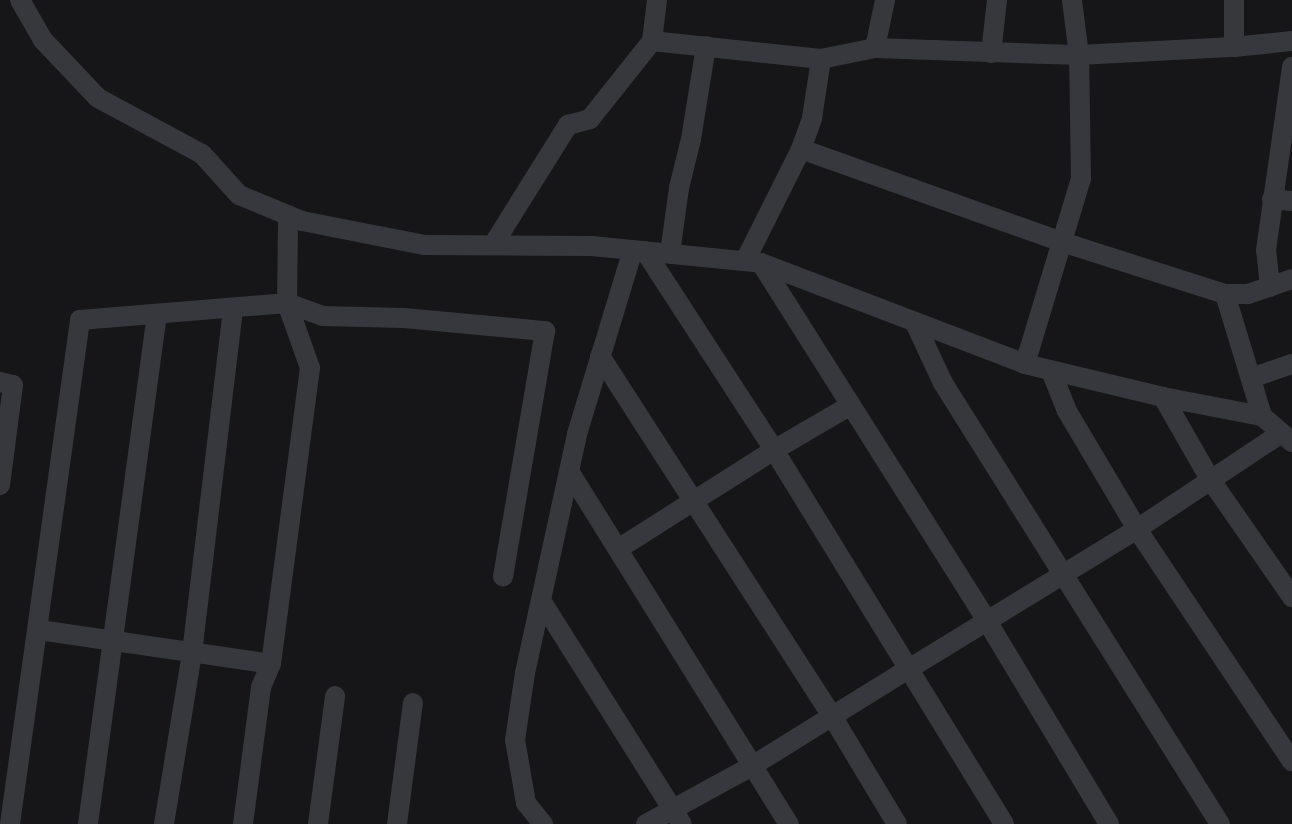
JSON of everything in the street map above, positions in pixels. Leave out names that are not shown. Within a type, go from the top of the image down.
[{"type":"street","points":[[20,0],[43,40],[98,98],[202,154],[239,195],[288,215],[424,245],[592,246],[753,262],[1025,364],[1163,397],[1262,416]]},
{"type":"street","points":[[493,245],[568,125],[590,119],[652,41],[657,0]]},
{"type":"street","points":[[875,48],[885,0]]},
{"type":"street","points":[[992,53],[997,0]]},
{"type":"street","points":[[1025,364],[1081,178],[1079,55],[1072,0]]},
{"type":"street","points":[[1234,0],[1234,47]]},
{"type":"street","points":[[652,41],[821,59],[875,48],[1079,55],[1234,47],[1292,41]]},
{"type":"street","points":[[670,254],[679,188],[691,139],[706,46]]},
{"type":"street","points":[[753,262],[801,149],[812,118],[821,59]]},
{"type":"street","points":[[1270,287],[1266,250],[1272,198],[1287,132],[1292,67]]},
{"type":"street","points":[[801,149],[1062,242],[1225,294],[1248,294],[1292,279]]},
{"type":"street","points":[[1272,198],[1292,201]]},
{"type":"street","points":[[243,824],[261,686],[271,664],[310,368],[287,303],[288,215]]},
{"type":"street","points":[[543,824],[526,803],[515,740],[525,673],[569,471],[600,356],[639,250]]},
{"type":"street","points":[[639,250],[774,450],[907,670],[1004,824]]},
{"type":"street","points":[[753,262],[851,405],[987,621],[1109,824]]},
{"type":"street","points":[[646,824],[677,817],[752,766],[1137,529],[1210,479],[1286,438],[1262,416],[1225,294]]},
{"type":"street","points":[[10,824],[39,630],[80,320],[287,303],[322,316],[404,318],[545,331],[503,576]]},
{"type":"street","points":[[164,824],[192,652],[233,308]]},
{"type":"street","points":[[88,824],[157,314]]},
{"type":"street","points":[[915,322],[943,383],[1220,824]]},
{"type":"street","points":[[600,356],[832,716],[897,824]]},
{"type":"street","points":[[1251,378],[1292,364]]},
{"type":"street","points":[[1051,371],[1066,411],[1137,529],[1292,761]]},
{"type":"street","points":[[0,382],[13,385],[0,485]]},
{"type":"street","points":[[1163,397],[1210,479],[1292,597]]},
{"type":"street","points":[[618,549],[774,450],[851,405]]},
{"type":"street","points":[[569,471],[789,824]]},
{"type":"street","points":[[542,602],[677,817]]},
{"type":"street","points":[[39,630],[114,639],[271,664]]},
{"type":"street","points":[[318,824],[335,696]]},
{"type":"street","points":[[397,824],[413,703]]}]
